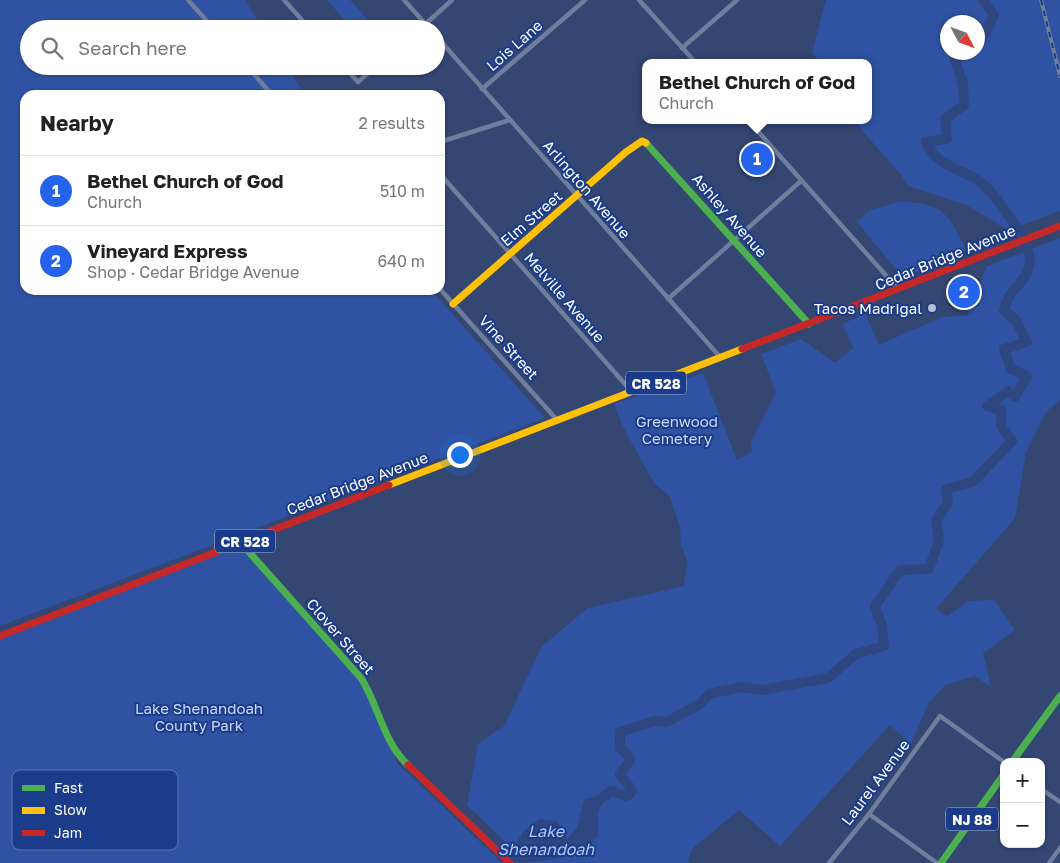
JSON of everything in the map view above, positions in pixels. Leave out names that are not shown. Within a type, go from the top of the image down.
[{"type":"main road","name":"Ashley Avenue","points":[[626,152],[642,141],[649,144],[809,324]]},
{"type":"main road","name":"Elm Street","points":[[453,304],[626,152]]},
{"type":"main road","name":"Cedar Bridge Avenue","points":[[0,636],[899,290],[1060,226]]},
{"type":"main road","name":"Clover Street","points":[[241,543],[361,678],[368,689],[386,736],[400,759],[510,863]]},
{"type":"main road","points":[[1015,758],[1060,696]]},
{"type":"main road","name":"NJ 88","points":[[939,863],[1000,779]]},
{"type":"street","points":[[188,0],[206,20]]},
{"type":"street","points":[[284,0],[302,20]]},
{"type":"street","points":[[404,0],[423,20]]},
{"type":"street","points":[[429,20],[452,0]]},
{"type":"street","name":"Lois Lane","points":[[482,89],[585,0]]},
{"type":"street","points":[[639,0],[692,59]]},
{"type":"street","points":[[682,48],[737,0]]},
{"type":"street","name":"Arlington Avenue","points":[[445,46],[721,358]]},
{"type":"street","points":[[255,75],[268,90]]},
{"type":"street","points":[[352,75],[358,82],[366,75]]},
{"type":"street","points":[[445,140],[510,120]]},
{"type":"street","points":[[752,125],[899,290]]},
{"type":"street","name":"Melville Avenue","points":[[445,180],[632,392]]},
{"type":"street","points":[[668,299],[801,180]]},
{"type":"street","name":"Vine Street","points":[[445,295],[558,421]]},
{"type":"street","name":"Laurel Avenue","points":[[829,863],[869,814],[940,716],[1000,759]]},
{"type":"street","points":[[1045,792],[1060,802]]},
{"type":"street","points":[[869,814],[939,863]]},
{"type":"street","points":[[1049,863],[1060,848]]},
{"type":"green space","points":[[0,0],[245,0],[257,20],[20,20],[20,75],[293,75],[302,90],[20,90],[20,295],[435,295],[545,418],[0,626]]},
{"type":"green space","points":[[327,0],[350,0],[368,20],[344,20]]},
{"type":"green space","points":[[826,0],[1060,0],[1060,211],[1009,230],[966,205],[908,186],[902,176],[856,124],[872,124],[872,59],[816,59],[812,52]]},
{"type":"green space","points":[[898,202],[924,204],[942,212],[954,227],[966,251],[903,278],[857,222],[870,210]]},
{"type":"green space","name":"Greenwood Cemetery","points":[[1060,238],[1060,400],[1046,412],[1026,452],[1015,518],[936,609],[947,616],[969,601],[994,600],[1015,630],[983,653],[991,687],[975,676],[945,685],[928,704],[911,744],[890,725],[780,846],[739,810],[692,849],[688,861],[690,863],[528,863],[515,851],[506,863],[513,849],[467,805],[478,744],[504,726],[542,646],[588,608],[684,586],[687,560],[681,546],[680,527],[670,497],[654,483],[623,427],[614,404],[703,373],[737,460],[752,452],[751,442],[776,392],[761,354],[801,339],[835,363],[853,348],[843,324],[863,314],[866,315],[879,345],[942,317],[967,316],[987,266]]},
{"type":"green space","name":"Lake Shenandoah County Park","points":[[241,543],[361,678],[393,748],[397,763],[502,863],[0,863],[0,636]]},
{"type":"water","name":"Lake Shenandoah","points":[[610,793],[598,811],[598,837],[588,845],[578,851],[555,859],[506,863],[522,833],[539,819],[557,821],[567,839],[577,828],[584,799]]},
{"type":"waterway","points":[[983,0],[994,15],[985,34]]},
{"type":"waterway","points":[[598,801],[611,791],[625,796],[630,794],[632,790],[620,774],[630,760],[627,754],[620,748],[620,732],[655,721],[667,722],[700,704],[709,694],[742,687],[762,690],[828,678],[856,654],[884,646],[882,626],[875,606],[900,570],[929,569],[939,540],[936,520],[948,503],[946,489],[973,482],[1012,441],[1001,426],[1001,410],[987,406],[1008,391],[1015,397],[1027,376],[1011,369],[1004,349],[1027,342],[1015,319],[1004,311],[1010,296],[1028,271],[1029,253],[1018,230],[983,184],[947,165],[935,156],[926,142],[947,139],[945,119],[964,105],[963,84],[955,60]]},
{"type":"railway","points":[[1041,0],[1060,76]]},
{"type":"traffic: fast","points":[[646,143],[809,324]]},
{"type":"traffic: fast","points":[[241,543],[361,678],[387,735],[408,765]]},
{"type":"traffic: fast","points":[[1015,758],[1060,696]]},
{"type":"traffic: fast","points":[[941,863],[1000,780]]},
{"type":"traffic: slow","points":[[453,304],[626,152],[642,141],[646,143]]},
{"type":"traffic: slow","points":[[389,485],[742,349]]},
{"type":"traffic: jam","points":[[742,349],[1060,226]]},
{"type":"traffic: jam","points":[[0,636],[389,485]]},
{"type":"traffic: jam","points":[[408,765],[510,863]]},
{"type":"place","name":"Bethel Church of God","points":[[757,159]]},
{"type":"place","name":"Vineyard Express","points":[[964,292]]},
{"type":"place","name":"Tacos Madrigal","points":[[932,308]]}]
